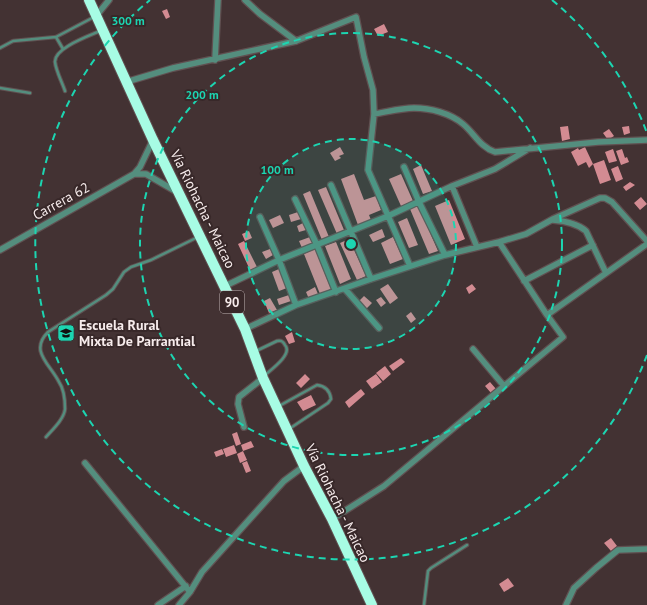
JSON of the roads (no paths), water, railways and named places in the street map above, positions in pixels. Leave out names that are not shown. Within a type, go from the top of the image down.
[{"type":"highway","name":"Vía Riohacha - Maicao","points":[[89,0],[153,140],[245,329],[263,378],[287,430],[332,519],[372,605]]},
{"type":"street","points":[[96,16],[109,0]]},
{"type":"street","points":[[215,60],[218,0]]},
{"type":"street","points":[[245,0],[260,14],[296,41]]},
{"type":"street","points":[[126,82],[173,68],[296,41],[356,18],[373,90],[374,114],[368,170],[410,266]]},
{"type":"street","points":[[374,114],[414,108],[443,112],[463,124],[483,146],[495,152],[598,142],[647,140]]},
{"type":"street","name":"Carrera 62","points":[[0,250],[134,174],[140,167],[153,140]]},
{"type":"street","points":[[225,286],[279,260],[350,230],[388,216],[452,186],[495,169],[530,148]]},
{"type":"street","points":[[404,167],[445,255]]},
{"type":"street","points":[[134,174],[146,174],[180,194]]},
{"type":"street","points":[[330,185],[371,279]]},
{"type":"street","points":[[452,186],[477,247]]},
{"type":"street","points":[[245,329],[296,305],[371,279],[445,255],[526,234],[595,199],[605,198],[612,202],[647,241]]},
{"type":"street","points":[[295,199],[317,245],[336,292]]},
{"type":"street","points":[[260,217],[279,260],[296,305]]},
{"type":"street","points":[[553,220],[582,227],[586,231],[606,273]]},
{"type":"street","points":[[332,519],[384,486],[563,337],[546,315],[499,242]]},
{"type":"street","points":[[546,315],[647,244]]},
{"type":"street","points":[[524,281],[593,245]]},
{"type":"street","points":[[345,289],[379,328]]},
{"type":"street","points":[[473,349],[504,386]]},
{"type":"street","points":[[244,427],[238,404],[239,397],[263,378]]},
{"type":"street","points":[[85,463],[190,592]]},
{"type":"street","points":[[179,605],[190,592],[202,572],[284,481],[304,466]]},
{"type":"street","points":[[566,605],[574,588],[618,550],[647,549]]},
{"type":"street","points":[[158,605],[186,586]]},
{"type":"lane","points":[[0,48],[13,41],[56,37],[96,16]]},
{"type":"lane","points":[[65,91],[56,62],[56,56],[62,49],[102,30]]},
{"type":"lane","points":[[56,37],[62,49]]},
{"type":"lane","points":[[0,88],[30,93]]},
{"type":"lane","points":[[46,437],[61,418],[65,410],[63,390],[60,382],[41,354],[40,346],[42,338],[48,332],[106,295],[113,289],[124,272],[131,267],[151,260],[201,236]]},
{"type":"lane","points":[[254,352],[280,340],[287,347],[287,352],[284,357],[263,378]]},
{"type":"lane","points":[[277,407],[317,385],[322,386],[330,394],[331,399],[328,403],[287,430]]},
{"type":"lane","points":[[424,605],[428,571],[467,545]]},
{"type":"place","name":"Escuela Rural Mixta De Parrantial","points":[[66,333]]}]
